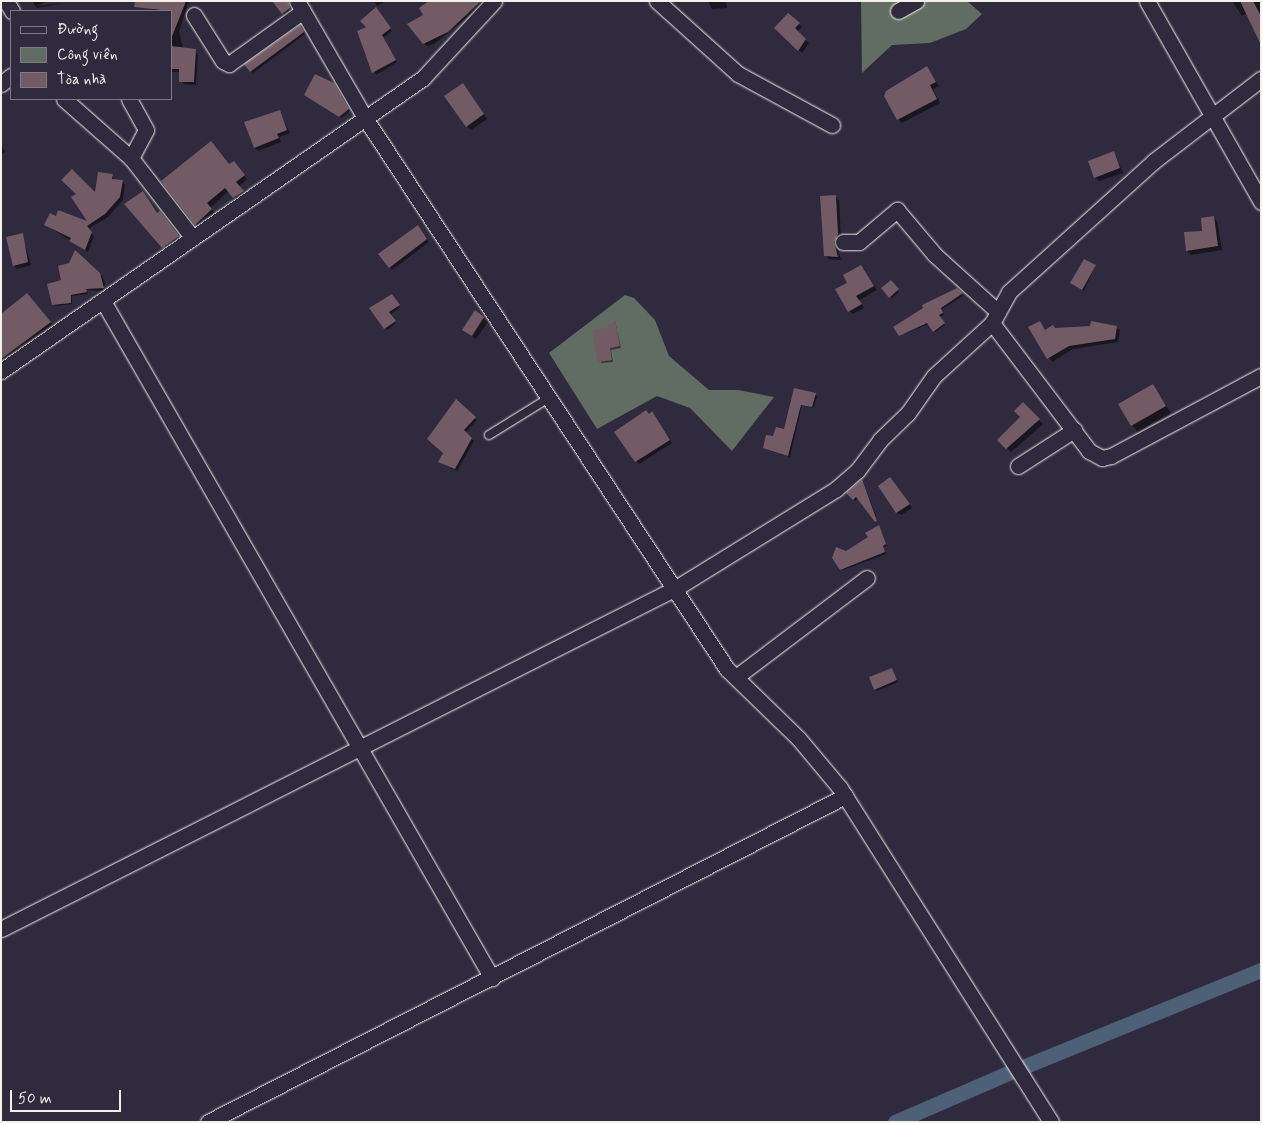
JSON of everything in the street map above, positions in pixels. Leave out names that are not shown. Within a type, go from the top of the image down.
[{"type":"street","points":[[1,371],[423,78],[494,1]]},
{"type":"street","points":[[657,1],[738,74],[832,125]]},
{"type":"street","points":[[898,11],[916,1]]},
{"type":"street","points":[[1148,1],[1261,202]]},
{"type":"street","points":[[194,15],[223,61],[229,64],[300,6],[366,118],[547,399],[676,588],[727,669],[799,739],[845,796],[1052,1122]]},
{"type":"street","points":[[1,929],[676,588],[836,489],[857,471],[880,440],[908,413],[934,376],[995,318],[1009,292],[1154,161],[1212,114],[1261,79]]},
{"type":"street","points":[[65,100],[131,158],[192,237]]},
{"type":"street","points":[[130,100],[146,130],[131,158]]},
{"type":"street","points":[[843,242],[859,242],[897,210],[995,318],[1074,430],[1095,456],[1111,456],[1261,376]]},
{"type":"street","points":[[103,301],[361,747],[492,978]]},
{"type":"street","points":[[1018,466],[1074,430]]},
{"type":"street","points":[[736,676],[867,578]]},
{"type":"street","points":[[208,1122],[845,796]]},
{"type":"lane","points":[[489,435],[547,399]]},
{"type":"green space","points":[[861,1],[967,1],[982,14],[966,29],[930,43],[892,45],[862,73]]},
{"type":"green space","points":[[625,295],[634,298],[655,320],[669,356],[709,390],[738,390],[774,397],[732,451],[690,408],[657,396],[597,429],[549,353]]},
{"type":"building","points":[[135,1],[186,1],[172,36],[172,10],[134,7]]},
{"type":"building","points":[[272,1],[288,1],[290,8],[282,14]]},
{"type":"building","points":[[429,1],[481,1],[448,32],[423,44],[407,24],[423,15],[419,8]]},
{"type":"building","points":[[1240,1],[1253,1],[1261,16],[1261,45]]},
{"type":"building","points":[[376,7],[391,28],[382,35],[396,60],[372,73],[357,31],[366,27],[360,21]]},
{"type":"building","points":[[788,13],[800,23],[795,28],[806,39],[798,51],[774,28]]},
{"type":"building","points":[[300,25],[304,32],[250,72],[244,64]]},
{"type":"building","points":[[172,46],[196,49],[194,82],[179,82],[179,69],[172,69]]},
{"type":"building","points":[[927,66],[936,82],[930,85],[937,99],[897,120],[884,96],[886,91]]},
{"type":"building","points":[[315,74],[334,83],[349,109],[339,117],[304,95]]},
{"type":"building","points":[[463,83],[484,114],[466,127],[444,96]]},
{"type":"building","points":[[280,110],[287,130],[277,134],[279,138],[254,148],[244,122]]},
{"type":"building","points":[[211,141],[229,164],[234,161],[245,175],[236,182],[244,191],[233,198],[225,188],[207,203],[212,209],[195,225],[161,181]]},
{"type":"building","points":[[1114,151],[1120,168],[1094,178],[1088,161]]},
{"type":"building","points":[[72,169],[95,192],[98,172],[113,174],[112,179],[123,180],[120,197],[105,214],[87,226],[92,232],[85,250],[69,241],[71,238],[44,225],[50,213],[56,216],[58,210],[87,221],[71,197],[76,194],[61,180]]},
{"type":"building","points":[[143,191],[157,213],[160,211],[179,236],[162,248],[124,204]]},
{"type":"building","points":[[836,195],[838,234],[834,242],[838,257],[824,256],[820,196]]},
{"type":"building","points":[[1214,216],[1218,246],[1186,251],[1184,232],[1202,231],[1201,218]]},
{"type":"building","points":[[418,225],[427,239],[389,268],[378,254]]},
{"type":"building","points":[[23,233],[28,262],[13,266],[6,237]]},
{"type":"building","points":[[75,250],[100,273],[104,288],[86,289],[87,292],[71,295],[71,303],[52,305],[47,284],[61,280],[58,266],[69,263]]},
{"type":"building","points":[[1084,259],[1096,265],[1082,290],[1070,283]]},
{"type":"building","points":[[861,265],[874,286],[856,296],[862,304],[848,312],[835,289],[847,283],[843,275]]},
{"type":"building","points":[[891,280],[899,289],[889,298],[881,288]]},
{"type":"building","points":[[957,288],[963,293],[941,308],[943,313],[939,315],[945,323],[933,332],[927,323],[899,336],[893,327],[923,308],[922,305]]},
{"type":"building","points":[[27,293],[51,322],[1,359],[1,314]]},
{"type":"building","points":[[392,294],[400,305],[389,312],[396,321],[384,329],[369,308]]},
{"type":"building","points":[[475,310],[484,317],[472,336],[462,330]]},
{"type":"building","points":[[615,320],[620,346],[610,348],[612,360],[598,362],[592,330],[606,328]]},
{"type":"building","points":[[1040,321],[1045,330],[1053,325],[1055,328],[1090,326],[1091,321],[1117,326],[1115,339],[1069,346],[1047,359],[1028,327]]},
{"type":"building","points":[[1153,384],[1166,406],[1131,426],[1118,404]]},
{"type":"building","points":[[794,388],[816,393],[812,407],[801,405],[788,456],[763,448],[766,435],[773,436],[776,427],[784,429]]},
{"type":"building","points":[[456,399],[476,417],[464,430],[472,438],[455,469],[438,462],[443,453],[427,439]]},
{"type":"building","points":[[1023,402],[1040,419],[1006,449],[997,440],[1020,417],[1014,411]]},
{"type":"building","points":[[646,410],[649,414],[652,411],[670,440],[635,462],[614,432]]},
{"type":"building","points":[[890,477],[910,504],[896,513],[878,486]]},
{"type":"building","points":[[862,479],[877,521],[875,522],[856,497],[853,500],[846,493]]},
{"type":"building","points":[[879,525],[886,544],[883,546],[885,552],[840,570],[832,558],[836,547],[846,551],[868,537],[865,533]]},
{"type":"building","points":[[892,668],[897,680],[874,690],[869,677]]},
{"type":"waterway","points":[[1023,1067],[1261,970]]},
{"type":"waterway","points":[[895,1122],[1015,1070]]}]
